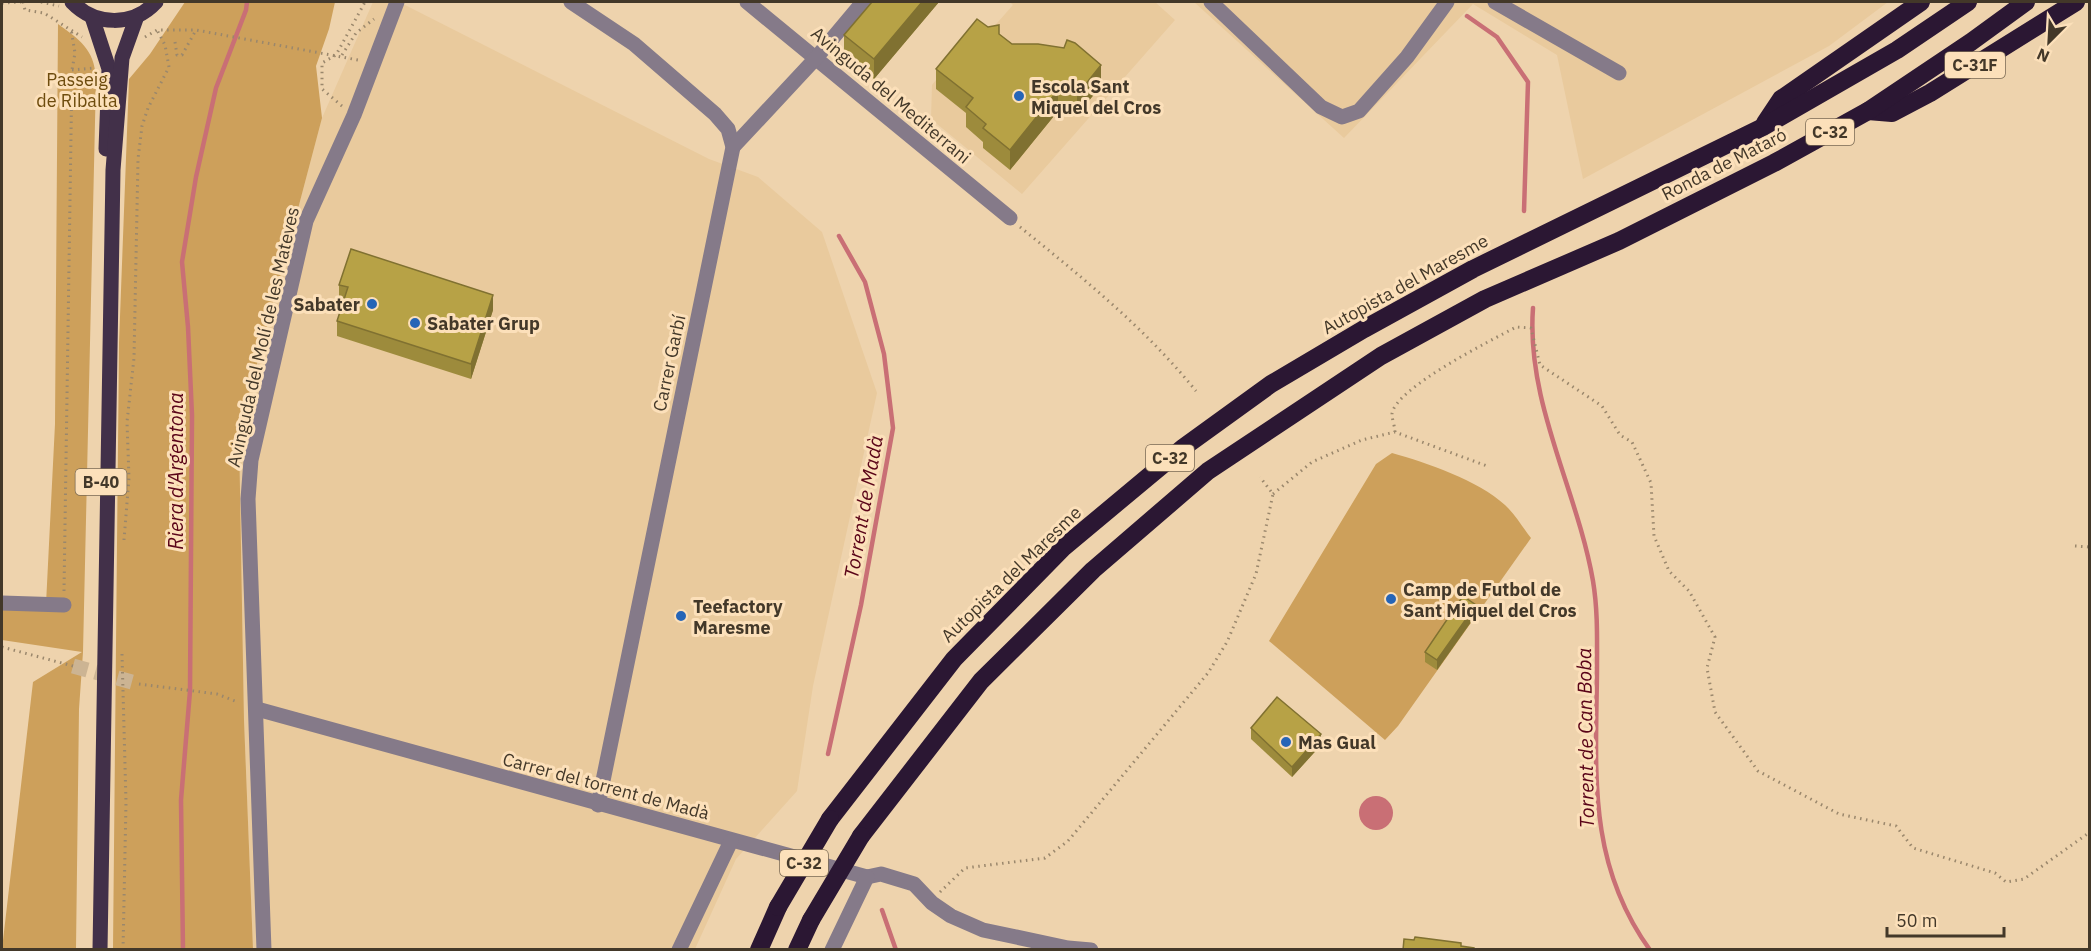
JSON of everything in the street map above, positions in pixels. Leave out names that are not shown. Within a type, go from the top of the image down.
[{"type":"highway","points":[[1763,127],[1781,99],[1921,2]]},
{"type":"highway","name":"Ronda de Mataró","points":[[1600,209],[1763,127],[1897,50],[1968,2]]},
{"type":"highway","name":"Ronda de Mataró","points":[[797,950],[811,920],[861,836],[981,681],[1093,570],[1208,471],[1381,356],[1485,299],[1619,241],[1774,164],[1868,111],[2026,2]]},
{"type":"highway","name":"C-31F","points":[[1868,111],[1892,113],[1930,93],[2076,2]]},
{"type":"highway","name":"Autopista del Maresme","points":[[759,950],[778,907],[830,819],[954,659],[1064,547],[1184,447],[1271,384],[1473,269],[1600,209]]},
{"type":"main road","points":[[66,4],[92,17],[114,21],[137,16],[156,2]]},
{"type":"main road","name":"B-40","points":[[100,950],[114,170],[122,58],[137,16]]},
{"type":"main road","name":"B-40","points":[[92,17],[109,69],[92,950]]},
{"type":"street","name":"Avinguda del Molí de les Mateves","points":[[264,950],[248,499],[252,460],[306,221],[354,115],[397,2]]},
{"type":"street","points":[[571,2],[634,44],[715,114],[728,129],[734,147],[816,58],[863,2]]},
{"type":"street","name":"Avinguda del Mediterrani","points":[[747,2],[1010,218]]},
{"type":"street","points":[[1211,2],[1321,107],[1342,117],[1359,111],[1435,22],[1447,2]]},
{"type":"street","points":[[1495,2],[1619,73]]},
{"type":"street","name":"Carrer Garbí","points":[[598,805],[734,147]]},
{"type":"street","points":[[2,603],[64,605]]},
{"type":"street","name":"Carrer del torrent de Madà","points":[[257,709],[598,805],[867,877],[881,874],[914,884],[932,903],[951,916],[983,930],[1068,948],[1091,950]]},
{"type":"street","points":[[679,950],[731,841]]},
{"type":"street","points":[[832,950],[867,877]]},
{"type":"path","points":[[2,3],[22,2],[25,10],[44,13],[84,38]]},
{"type":"path","points":[[41,2],[66,4]]},
{"type":"path","points":[[354,115],[322,89],[322,63],[336,55],[365,2]]},
{"type":"path","points":[[123,549],[129,478],[128,422],[134,358],[138,159],[142,126],[169,61],[165,45],[157,30],[196,30],[342,55],[356,33],[377,16]]},
{"type":"path","points":[[64,605],[72,70],[75,53],[71,29]]},
{"type":"path","points":[[175,42],[177,55],[182,55],[196,30]]},
{"type":"path","points":[[72,70],[99,68]]},
{"type":"path","points":[[1010,218],[1095,287],[1172,361],[1196,392]]},
{"type":"path","points":[[1395,432],[1392,413],[1399,400],[1436,371],[1516,327],[1531,328],[1540,365],[1556,378],[1580,388],[1602,406],[1620,435],[1632,442],[1651,483],[1653,536],[1669,571],[1689,591],[1715,637],[1707,668],[1715,712],[1758,771],[1839,814],[1896,826],[1913,848],[1995,873],[2006,882],[2024,879],[2090,832]]},
{"type":"path","points":[[932,903],[944,886],[965,868],[1045,858],[1068,841],[1208,673],[1227,642],[1256,574],[1273,494],[1312,462],[1362,440],[1395,432],[1487,466]]},
{"type":"path","points":[[1260,477],[1273,494]]},
{"type":"path","points":[[2075,546],[2090,547]]},
{"type":"path","points":[[2,647],[72,666]]},
{"type":"path","points":[[121,651],[126,802],[123,950]]},
{"type":"path","points":[[139,684],[217,694],[235,701]]},
{"type":"shaded area","points":[[373,2],[396,2],[405,5],[709,159],[758,177],[822,232],[877,393],[813,686],[797,791],[736,859],[695,949],[253,949],[244,720],[239,432],[322,118]]},
{"type":"shaded area","name":"Escola Sant Miquel del Cros","points":[[1010,2],[1155,2],[1175,20],[1022,194],[931,119],[932,85],[968,40],[990,31],[1013,5]]},
{"type":"shaded area","points":[[1194,2],[1888,2],[1829,46],[1583,179],[1557,55],[1473,4],[1344,138]]},
{"type":"shaded area","points":[[1376,796],[1388,801],[1393,813],[1388,825],[1376,830],[1364,825],[1359,813],[1364,801]]},
{"type":"green space","points":[[185,2],[335,2],[329,29],[316,66],[322,118],[239,432],[244,720],[253,949],[113,949],[119,343],[129,79],[150,54]]},
{"type":"green space","name":"Passeig de Ribalta","points":[[58,24],[73,35],[89,52],[96,78],[83,652],[79,709],[76,949],[2,949],[33,682],[82,652],[2,640],[2,605],[46,604],[55,424]]},
{"type":"green space","name":"Camp de Futbol de Sant Miquel del Cros","points":[[1392,453],[1436,467],[1481,488],[1509,509],[1531,538],[1398,726],[1385,740],[1269,641],[1376,464]]},
{"type":"building","points":[[872,2],[922,2],[874,59],[844,35]]},
{"type":"building","points":[[977,19],[988,27],[999,25],[999,34],[1012,44],[1038,44],[1064,48],[1067,40],[1075,43],[1101,65],[1077,95],[1074,92],[1058,90],[1010,150],[983,128],[986,124],[966,107],[973,98],[936,69]]},
{"type":"building","name":"Sabater Grup","points":[[351,249],[493,295],[471,364],[337,321],[348,287],[339,285]]},
{"type":"building","points":[[1463,596],[1476,605],[1437,660],[1425,652]]},
{"type":"building","name":"Mas Gual","points":[[1277,697],[1321,734],[1292,767],[1251,728]]},
{"type":"building","points":[[1415,937],[1461,943],[1461,946],[1474,948],[1474,950],[1403,950],[1404,939],[1414,940]]},
{"type":"waterway","name":"Riera d'Argentona","points":[[183,950],[181,800],[190,691],[192,415],[182,262],[196,177],[216,88],[247,2]]},
{"type":"waterway","name":"Torrent de Can Boba","points":[[1467,16],[1497,37],[1528,82],[1524,211]]},
{"type":"waterway","name":"Torrent de Madà","points":[[828,754],[861,605],[893,428],[884,354],[865,282],[839,236]]},
{"type":"waterway","name":"Torrent de Can Boba","points":[[1533,308],[1533,343],[1537,378],[1554,446],[1586,547],[1595,592],[1597,781],[1605,850],[1615,884],[1630,917],[1650,950]]},
{"type":"waterway","name":"Torrent de Madà","points":[[882,910],[896,950]]},
{"type":"tunnel","points":[[73,666],[139,684]]},
{"type":"place","name":"Escola Sant Miquel del Cros","points":[[1019,96]]},
{"type":"place","name":"Sabater","points":[[372,304]]},
{"type":"place","name":"Sabater Grup","points":[[415,323]]},
{"type":"place","name":"Camp de Futbol de Sant Miquel del Cros","points":[[1391,599]]},
{"type":"place","name":"Teefactory Maresme","points":[[681,616]]},
{"type":"place","name":"Mas Gual","points":[[1286,742]]}]
